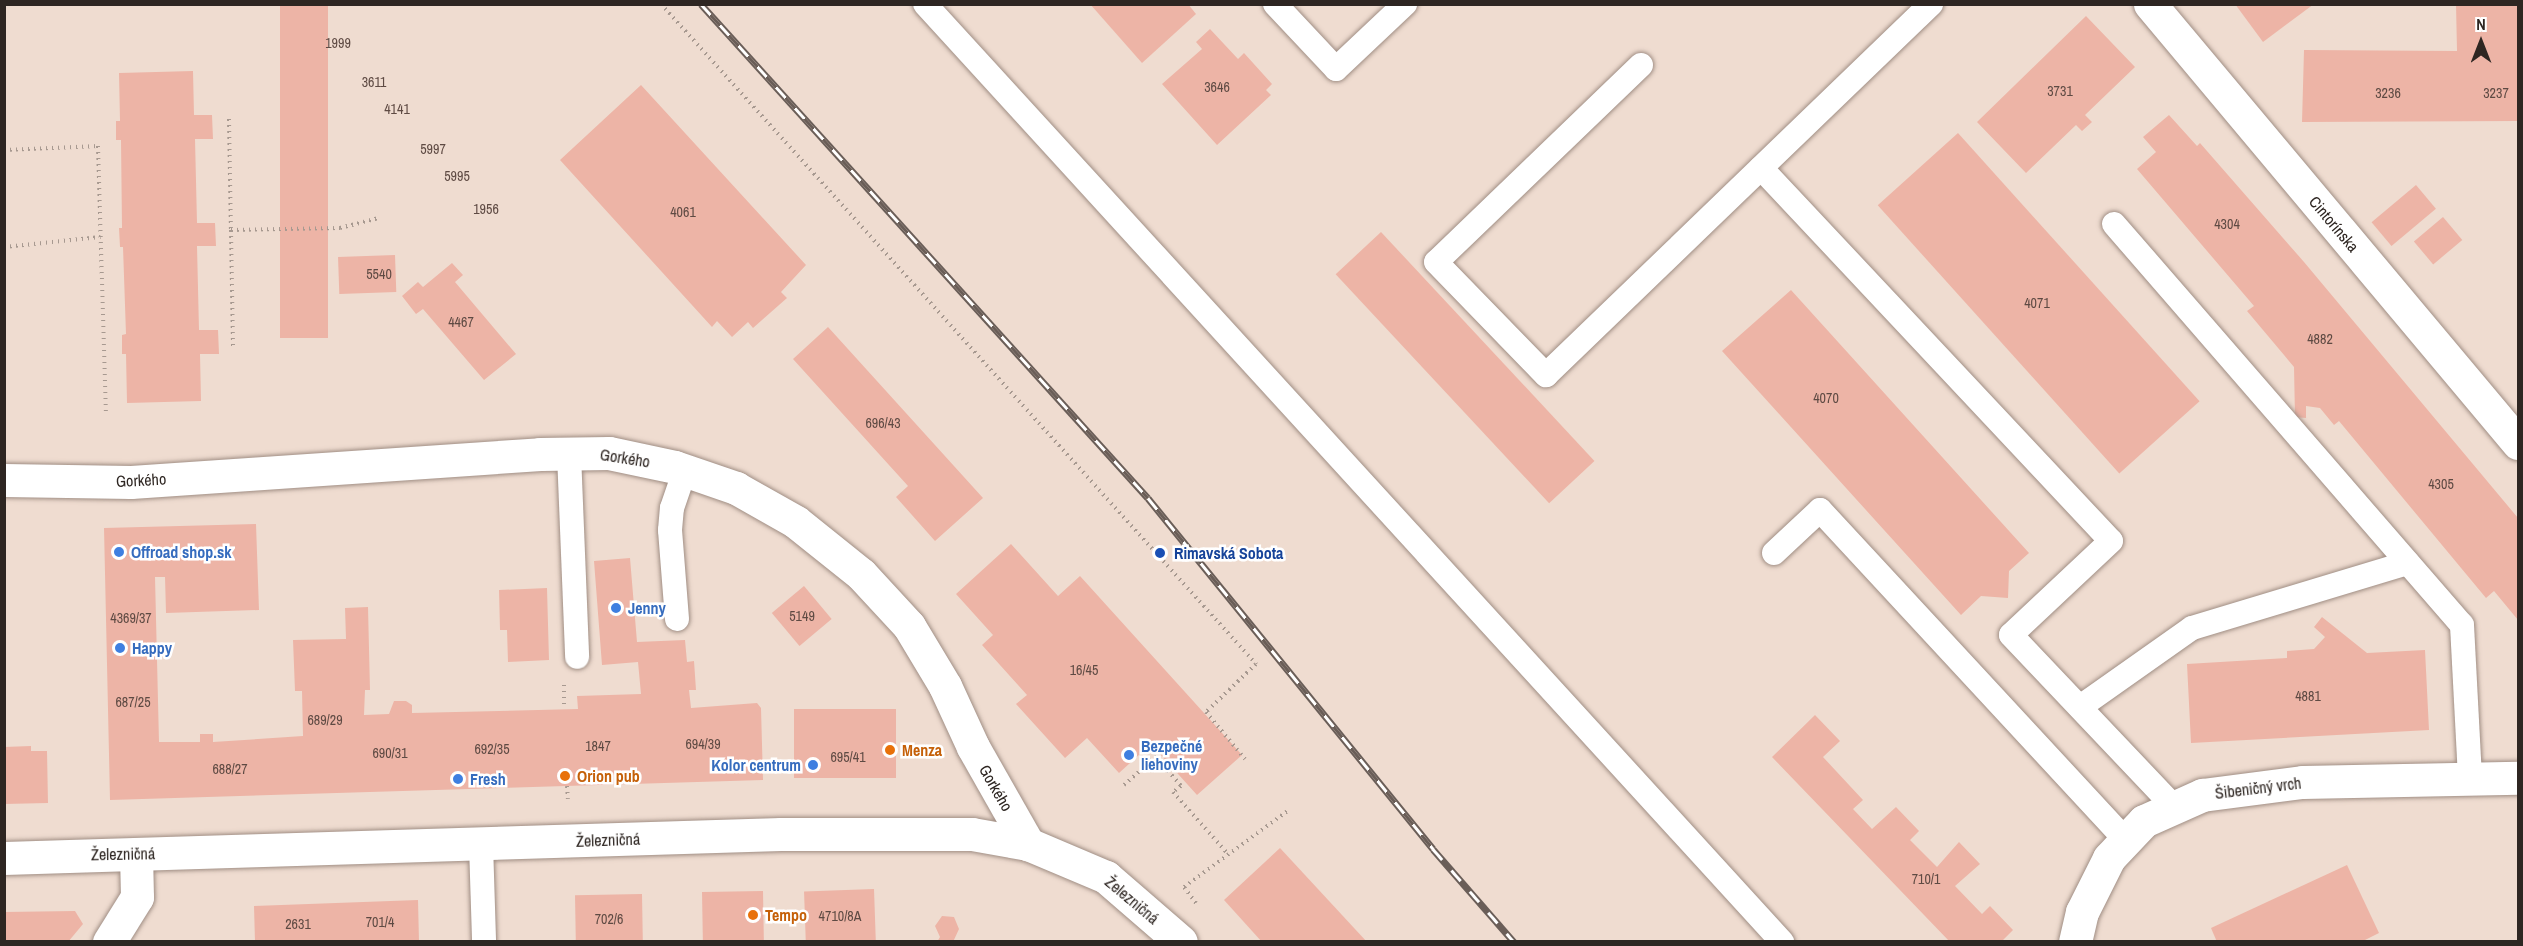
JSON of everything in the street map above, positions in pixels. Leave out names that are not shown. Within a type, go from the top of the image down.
[{"type":"street","name":"Cintorínska","points":[[2150,4],[2518,443]]},
{"type":"street","name":"Gorkého","points":[[4,480],[131,482],[609,453],[685,470],[736,488],[796,522],[877,591],[909,626],[945,686],[973,747],[1028,844]]},
{"type":"street","name":"Šibeničný vrch","points":[[2075,942],[2082,912],[2109,858],[2144,821],[2202,795],[2302,782],[2518,778]]},
{"type":"street","name":"Železničná","points":[[4,858],[916,832],[972,834],[1028,844],[1106,877],[1181,942]]},
{"type":"street","points":[[109,942],[136,897],[136,854]]},
{"type":"lane","points":[[925,4],[1782,942]]},
{"type":"lane","points":[[1275,4],[1336,69],[1406,4]]},
{"type":"lane","points":[[1641,65],[1436,262],[1546,375],[1931,4]]},
{"type":"lane","points":[[1761,168],[2111,541],[2011,635],[2174,807]]},
{"type":"lane","points":[[2114,224],[2462,625],[2470,779]]},
{"type":"lane","points":[[569,454],[577,657]]},
{"type":"lane","points":[[677,619],[670,530],[672,508],[685,470]]},
{"type":"lane","points":[[1774,553],[1820,510],[2126,840]]},
{"type":"lane","points":[[2080,707],[2192,628],[2408,563]]},
{"type":"lane","points":[[481,844],[484,942]]},
{"type":"path","points":[[661,4],[1256,664],[1205,713],[1245,759]]},
{"type":"path","points":[[229,119],[233,350]]},
{"type":"path","points":[[4,150],[98,146],[106,414]]},
{"type":"path","points":[[231,230],[340,228],[379,218]]},
{"type":"path","points":[[4,247],[100,237]]},
{"type":"path","points":[[1124,785],[1158,755],[1181,786],[1173,792],[1229,855]]},
{"type":"path","points":[[567,786],[568,799]]},
{"type":"path","points":[[1201,910],[1184,887],[1289,810]]},
{"type":"building","points":[[280,4],[328,4],[328,338],[280,338]]},
{"type":"building","points":[[1090,4],[1188,4],[1196,14],[1142,63]]},
{"type":"building","points":[[2235,4],[2314,4],[2263,42]]},
{"type":"building","points":[[2456,4],[2518,4],[2518,121],[2302,122],[2304,50],[2457,51]]},
{"type":"building","points":[[2086,16],[2135,67],[2085,115],[2092,122],[2082,131],[2076,125],[2026,173],[1977,122]]},
{"type":"building","points":[[1210,29],[1238,59],[1244,53],[1272,84],[1266,90],[1271,95],[1217,145],[1162,84],[1202,49],[1196,42]]},
{"type":"building","points":[[193,71],[194,115],[212,115],[213,139],[195,139],[197,223],[215,223],[216,246],[197,246],[199,330],[218,330],[219,354],[200,354],[201,401],[127,403],[126,354],[122,354],[122,335],[126,334],[123,247],[120,247],[119,228],[122,228],[121,140],[116,140],[116,121],[120,121],[119,73]]},
{"type":"building","points":[[641,85],[806,265],[781,292],[787,298],[753,328],[748,322],[732,337],[717,321],[712,327],[560,160]]},
{"type":"building","points":[[2169,115],[2197,146],[2200,143],[2304,262],[2518,518],[2518,620],[2494,591],[2486,598],[2339,421],[2334,425],[2320,408],[2306,406],[2306,418],[2295,417],[2294,367],[2247,311],[2254,306],[2137,169],[2156,152],[2143,137]]},
{"type":"building","points":[[1958,133],[2200,401],[2119,474],[1878,205]]},
{"type":"building","points":[[2416,185],[2436,209],[2391,246],[2372,222]]},
{"type":"building","points":[[2443,217],[2462,240],[2433,264],[2414,241]]},
{"type":"building","points":[[1381,232],[1594,461],[1549,503],[1336,274]]},
{"type":"building","points":[[395,255],[396,292],[339,294],[338,257]]},
{"type":"building","points":[[452,263],[463,275],[455,282],[516,354],[484,380],[423,309],[416,314],[402,296],[418,282],[423,287]]},
{"type":"building","points":[[1791,290],[2029,553],[2009,571],[2008,598],[1981,596],[1961,615],[1722,351]]},
{"type":"building","points":[[828,327],[983,498],[935,541],[896,497],[908,486],[793,359]]},
{"type":"building","points":[[256,524],[259,610],[166,613],[165,577],[155,577],[159,742],[200,742],[200,734],[213,734],[213,742],[303,736],[302,691],[295,691],[293,640],[346,639],[345,608],[368,607],[370,690],[365,690],[364,715],[389,714],[394,701],[406,701],[412,705],[412,713],[578,709],[577,696],[641,694],[638,662],[602,665],[594,561],[630,558],[637,642],[685,640],[687,662],[694,661],[696,690],[689,690],[691,708],[757,703],[761,708],[763,780],[110,800],[104,528]]},
{"type":"building","points":[[1011,544],[1058,596],[1080,576],[1242,755],[1197,795],[1151,744],[1119,773],[1087,738],[1065,758],[1016,704],[1027,695],[982,645],[993,635],[956,594]]},
{"type":"building","points":[[804,586],[832,619],[799,646],[772,613]]},
{"type":"building","points":[[547,588],[549,660],[508,662],[507,630],[500,630],[499,590]]},
{"type":"building","points":[[2322,617],[2367,653],[2425,650],[2429,730],[2191,743],[2187,664],[2287,658],[2287,651],[2314,649],[2325,637],[2314,627]]},
{"type":"building","points":[[794,709],[896,709],[896,778],[794,778]]},
{"type":"building","points":[[1815,715],[1840,741],[1823,757],[1863,800],[1853,809],[1872,829],[1896,807],[1919,831],[1910,840],[1937,867],[1959,842],[1980,864],[1955,886],[1982,914],[1990,906],[2013,930],[2001,942],[1950,942],[1772,757]]},
{"type":"building","points":[[31,746],[31,751],[47,751],[48,803],[4,804],[4,747]]},
{"type":"building","points":[[1280,848],[1367,942],[1262,942],[1224,900]]},
{"type":"building","points":[[2347,865],[2379,933],[2361,942],[2217,942],[2211,928]]},
{"type":"building","points":[[874,889],[876,942],[806,942],[804,891]]},
{"type":"building","points":[[763,891],[764,942],[703,942],[702,892]]},
{"type":"building","points":[[642,894],[643,942],[576,942],[575,895]]},
{"type":"building","points":[[418,900],[419,942],[255,942],[254,906]]},
{"type":"building","points":[[75,911],[83,924],[68,942],[4,942],[4,912]]},
{"type":"building","points":[[942,916],[954,917],[959,929],[953,942],[937,942],[940,937],[935,926]]},
{"type":"railway","points":[[701,4],[1148,498],[1433,849],[1514,942]]},
{"type":"place","name":"Offroad shop.sk","points":[[119,552]]},
{"type":"place","name":"Rimavská Sobota","points":[[1160,553]]},
{"type":"place","name":"Jenny","points":[[616,608]]},
{"type":"place","name":"Happy","points":[[120,648]]},
{"type":"place","name":"Menza","points":[[890,750]]},
{"type":"place","name":"Bezpečné liehoviny","points":[[1129,755]]},
{"type":"place","name":"Kolor centrum","points":[[813,765]]},
{"type":"place","name":"Orion pub","points":[[565,776]]},
{"type":"place","name":"Fresh","points":[[458,779]]},
{"type":"place","name":"Tempo","points":[[753,915]]}]
